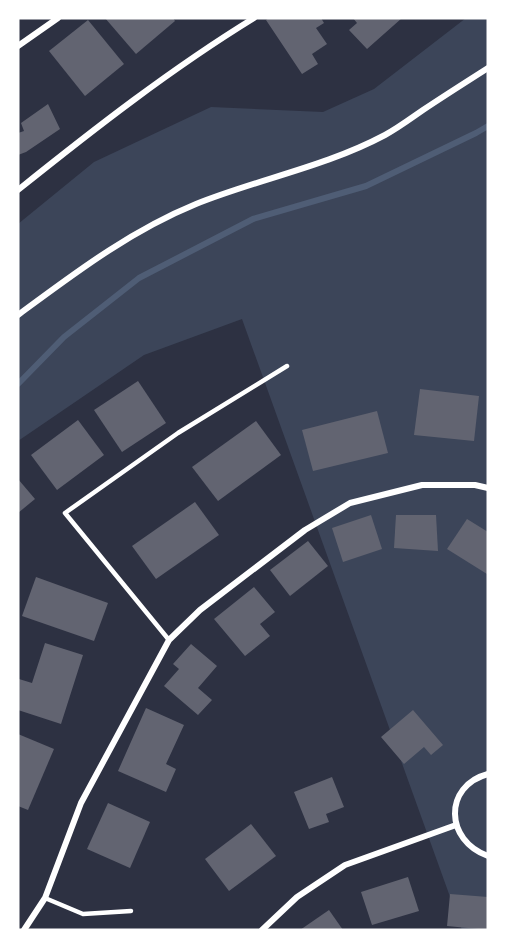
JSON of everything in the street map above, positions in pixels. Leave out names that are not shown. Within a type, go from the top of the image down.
[{"type":"street","points":[[18,46],[58,18]]},
{"type":"street","points":[[18,190],[101,124],[198,53],[254,18]]},
{"type":"street","points":[[18,315],[92,260],[141,229],[195,204],[336,158],[386,135],[488,68]]},
{"type":"street","points":[[24,930],[45,898],[81,803],[169,640],[200,610],[305,530],[350,503],[422,485],[488,488]]},
{"type":"street","points":[[488,774],[470,782],[462,791],[454,813],[456,825],[468,846],[488,856]]},
{"type":"street","points":[[262,930],[297,897],[345,865],[456,825]]},
{"type":"lane","points":[[169,640],[65,513],[178,433],[287,366]]},
{"type":"lane","points":[[45,898],[83,914],[131,911]]},
{"type":"shaded area","points":[[466,18],[488,18],[488,930],[462,930],[242,319],[144,355],[18,441],[18,224],[94,162],[211,107],[323,112],[374,89]]},
{"type":"building","points":[[105,18],[173,18],[175,21],[136,54]]},
{"type":"building","points":[[269,18],[321,18],[324,23],[316,28],[327,44],[312,54],[318,64],[302,74],[266,20]]},
{"type":"building","points":[[353,18],[402,18],[367,49],[349,30],[357,23]]},
{"type":"building","points":[[88,20],[124,64],[85,96],[49,51]]},
{"type":"building","points":[[48,104],[60,129],[18,155],[18,133],[24,131],[21,123]]},
{"type":"building","points":[[138,381],[166,423],[122,452],[94,410]]},
{"type":"building","points":[[420,389],[479,396],[474,441],[414,435]]},
{"type":"building","points":[[377,411],[388,453],[313,471],[302,430]]},
{"type":"building","points":[[78,420],[104,455],[57,490],[31,455]]},
{"type":"building","points":[[256,421],[281,455],[218,501],[192,467]]},
{"type":"building","points":[[18,479],[35,499],[18,513]]},
{"type":"building","points":[[195,502],[219,535],[156,579],[132,546]]},
{"type":"building","points":[[371,515],[382,549],[343,562],[332,528]]},
{"type":"building","points":[[396,515],[436,515],[438,551],[394,548]]},
{"type":"building","points":[[467,519],[488,532],[487,574],[447,549]]},
{"type":"building","points":[[308,541],[328,566],[290,596],[270,570]]},
{"type":"building","points":[[36,577],[108,603],[94,641],[22,616]]},
{"type":"building","points":[[254,587],[275,612],[260,624],[270,636],[245,656],[214,619]]},
{"type":"building","points":[[45,643],[83,655],[61,724],[18,710],[19,679],[32,683]]},
{"type":"building","points":[[191,644],[217,666],[198,688],[212,700],[198,715],[164,686],[179,669],[173,664]]},
{"type":"building","points":[[146,708],[184,725],[166,764],[176,769],[166,792],[118,771]]},
{"type":"building","points":[[413,710],[443,745],[431,755],[424,747],[404,764],[381,737]]},
{"type":"building","points":[[18,734],[54,749],[28,810],[18,806]]},
{"type":"building","points":[[332,777],[344,807],[326,814],[329,822],[309,829],[294,792]]},
{"type":"building","points":[[108,803],[150,822],[130,868],[87,849]]},
{"type":"building","points":[[251,824],[276,856],[229,891],[205,859]]},
{"type":"building","points":[[408,877],[419,911],[372,925],[361,892]]},
{"type":"building","points":[[450,894],[488,897],[488,930],[447,926]]},
{"type":"building","points":[[329,910],[343,930],[300,930]]},
{"type":"waterway","points":[[18,384],[64,337],[139,278],[253,219],[366,186],[488,126]]}]
